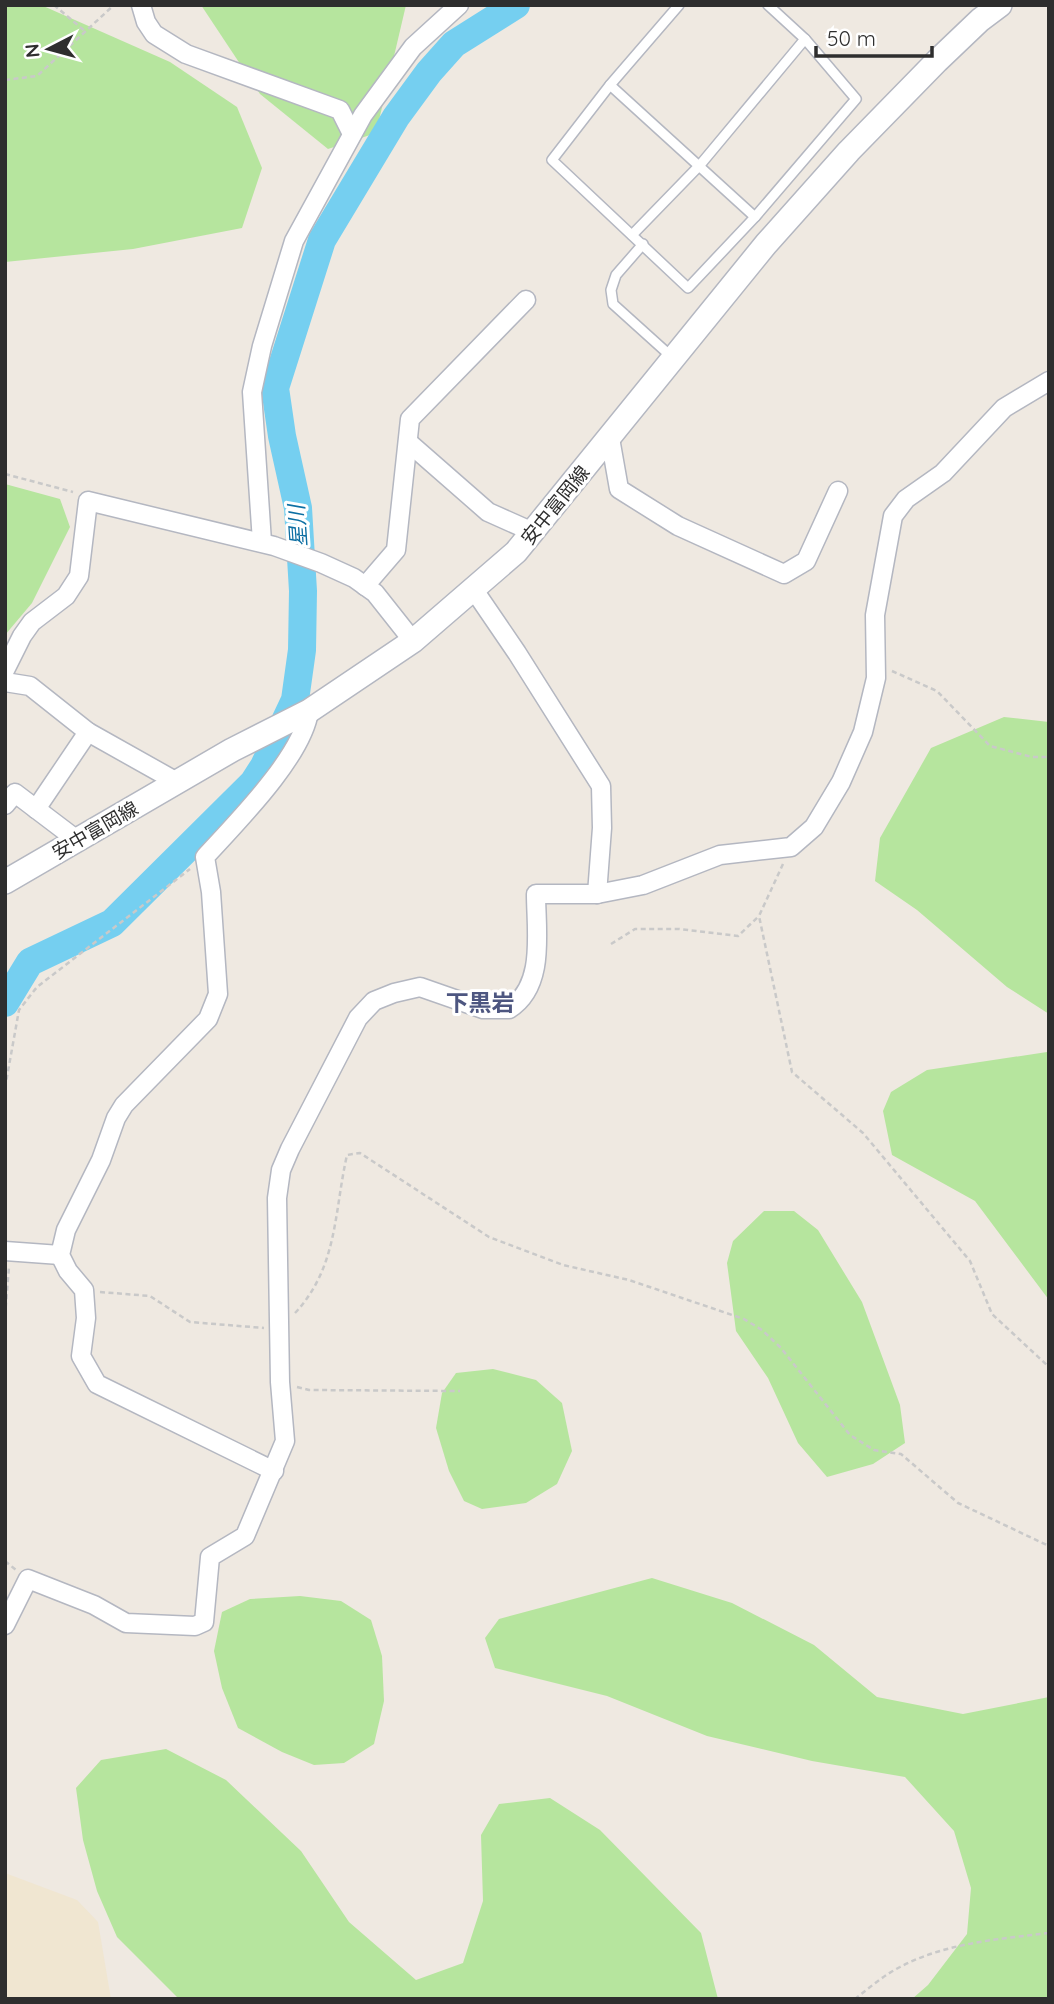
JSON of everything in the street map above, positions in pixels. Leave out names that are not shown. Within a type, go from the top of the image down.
[{"type":"main road","name":"安中富岡線","points":[[5,882],[232,750],[306,713],[413,641],[474,590],[516,552],[766,244],[849,151],[937,61],[1000,5]]},
{"type":"street","points":[[141,5],[146,22],[154,34],[186,54],[340,110],[352,134]]},
{"type":"street","points":[[268,544],[252,392],[262,346],[294,241],[363,115],[413,47],[459,5]]},
{"type":"street","points":[[365,586],[396,550],[410,419],[526,300]]},
{"type":"street","points":[[5,1625],[28,1579],[94,1605],[126,1623],[195,1626],[204,1622],[210,1557],[245,1536],[285,1441],[280,1382],[277,1198],[281,1170],[358,1018],[373,1001],[394,993],[420,988],[483,1009],[509,1009],[525,995],[531,985],[535,968],[536,894],[597,894],[643,885],[720,855],[791,847],[814,827],[841,782],[863,732],[876,678],[875,615],[893,516],[906,499],[943,473],[1004,408],[1049,382]]},
{"type":"street","points":[[610,438],[620,489],[678,526],[784,574],[806,561],[838,492]]},
{"type":"street","points":[[408,442],[488,512],[533,532]]},
{"type":"street","points":[[5,670],[32,622],[66,596],[79,576],[88,500],[268,544],[321,563],[375,593],[413,641]]},
{"type":"street","points":[[474,590],[601,786],[602,828],[597,894]]},
{"type":"street","points":[[5,681],[30,686],[88,732],[177,782]]},
{"type":"street","points":[[274,1471],[97,1384],[81,1356],[86,1318],[84,1290],[68,1271],[60,1255],[66,1230],[101,1160],[116,1118],[124,1105],[208,1019],[218,993],[211,892],[205,857],[267,788],[307,725],[306,713]]},
{"type":"street","points":[[36,809],[88,732]]},
{"type":"street","points":[[5,804],[15,793],[76,840]]},
{"type":"street","points":[[7,1251],[60,1255]]},
{"type":"lane","points":[[679,5],[610,85],[552,160],[688,288],[755,217],[856,99],[805,39],[768,5]]},
{"type":"lane","points":[[632,234],[700,164],[805,39]]},
{"type":"lane","points":[[610,85],[700,164],[755,217]]},
{"type":"lane","points":[[643,244],[616,275],[611,290],[613,303],[674,359]]},
{"type":"path","points":[[54,5],[86,32]]},
{"type":"path","points":[[5,80],[37,76],[114,5]]},
{"type":"path","points":[[5,474],[68,490],[88,500]]},
{"type":"path","points":[[876,664],[937,691],[990,746],[1032,757],[1049,757]]},
{"type":"path","points":[[611,944],[635,929],[679,929],[738,936],[759,916],[791,847]]},
{"type":"path","points":[[5,1088],[19,1010],[37,986],[205,857]]},
{"type":"path","points":[[759,916],[792,1072],[863,1133],[970,1261],[992,1314],[1049,1367]]},
{"type":"path","points":[[84,1290],[150,1296],[190,1322],[279,1329],[304,1303],[323,1272],[338,1219],[347,1155],[360,1153],[489,1237],[512,1247],[563,1265],[629,1280],[744,1319],[762,1330],[781,1348],[850,1435],[874,1450],[901,1454],[958,1503],[1049,1546]]},
{"type":"path","points":[[5,1316],[7,1251]]},
{"type":"path","points":[[280,1382],[309,1390],[460,1391]]},
{"type":"path","points":[[855,1999],[899,1967],[936,1953],[985,1940],[1049,1933]]},
{"type":"shaded area","points":[[5,1873],[77,1900],[98,1922],[111,1999],[5,1999]]},
{"type":"green space","points":[[5,5],[41,5],[170,62],[237,107],[262,168],[242,228],[133,249],[5,262]]},
{"type":"green space","points":[[201,5],[406,5],[376,133],[328,149],[260,94]]},
{"type":"green space","points":[[5,484],[60,499],[70,527],[32,603],[5,635]]},
{"type":"green space","points":[[1004,717],[1049,722],[1049,1014],[1007,987],[917,910],[875,881],[880,838],[931,748]]},
{"type":"green space","points":[[1049,1045],[1049,1300],[975,1201],[892,1155],[883,1111],[891,1092],[927,1070],[1047,1052]]},
{"type":"green space","points":[[764,1211],[794,1211],[818,1230],[862,1302],[900,1405],[905,1443],[873,1464],[827,1477],[798,1443],[768,1378],[736,1331],[727,1263],[733,1241]]},
{"type":"green space","points":[[493,1369],[536,1380],[562,1403],[572,1451],[557,1484],[526,1503],[482,1509],[464,1501],[449,1471],[436,1428],[442,1393],[456,1373]]},
{"type":"green space","points":[[652,1578],[732,1603],[814,1645],[877,1697],[963,1714],[1049,1697],[1049,1999],[912,1999],[928,1985],[967,1934],[971,1888],[954,1831],[905,1777],[812,1761],[707,1736],[607,1696],[495,1668],[485,1638],[499,1619]]},
{"type":"green space","points":[[300,1596],[341,1601],[371,1620],[382,1656],[384,1701],[374,1744],[344,1763],[314,1765],[282,1752],[238,1728],[222,1688],[214,1651],[222,1612],[250,1599]]},
{"type":"green space","points":[[166,1749],[226,1780],[301,1851],[349,1922],[416,1980],[463,1963],[483,1901],[481,1835],[499,1804],[550,1798],[600,1830],[701,1933],[718,1999],[179,1999],[117,1937],[97,1891],[83,1840],[76,1788],[101,1760]]},
{"type":"waterway","name":"星川","points":[[5,1003],[30,962],[112,923],[253,783],[264,766],[295,700],[302,650],[303,591],[298,508],[282,436],[275,388],[322,240],[396,117],[429,72],[454,44],[516,5]]},
{"type":"district","name":"下黒岩","points":[[480,1002]]}]
